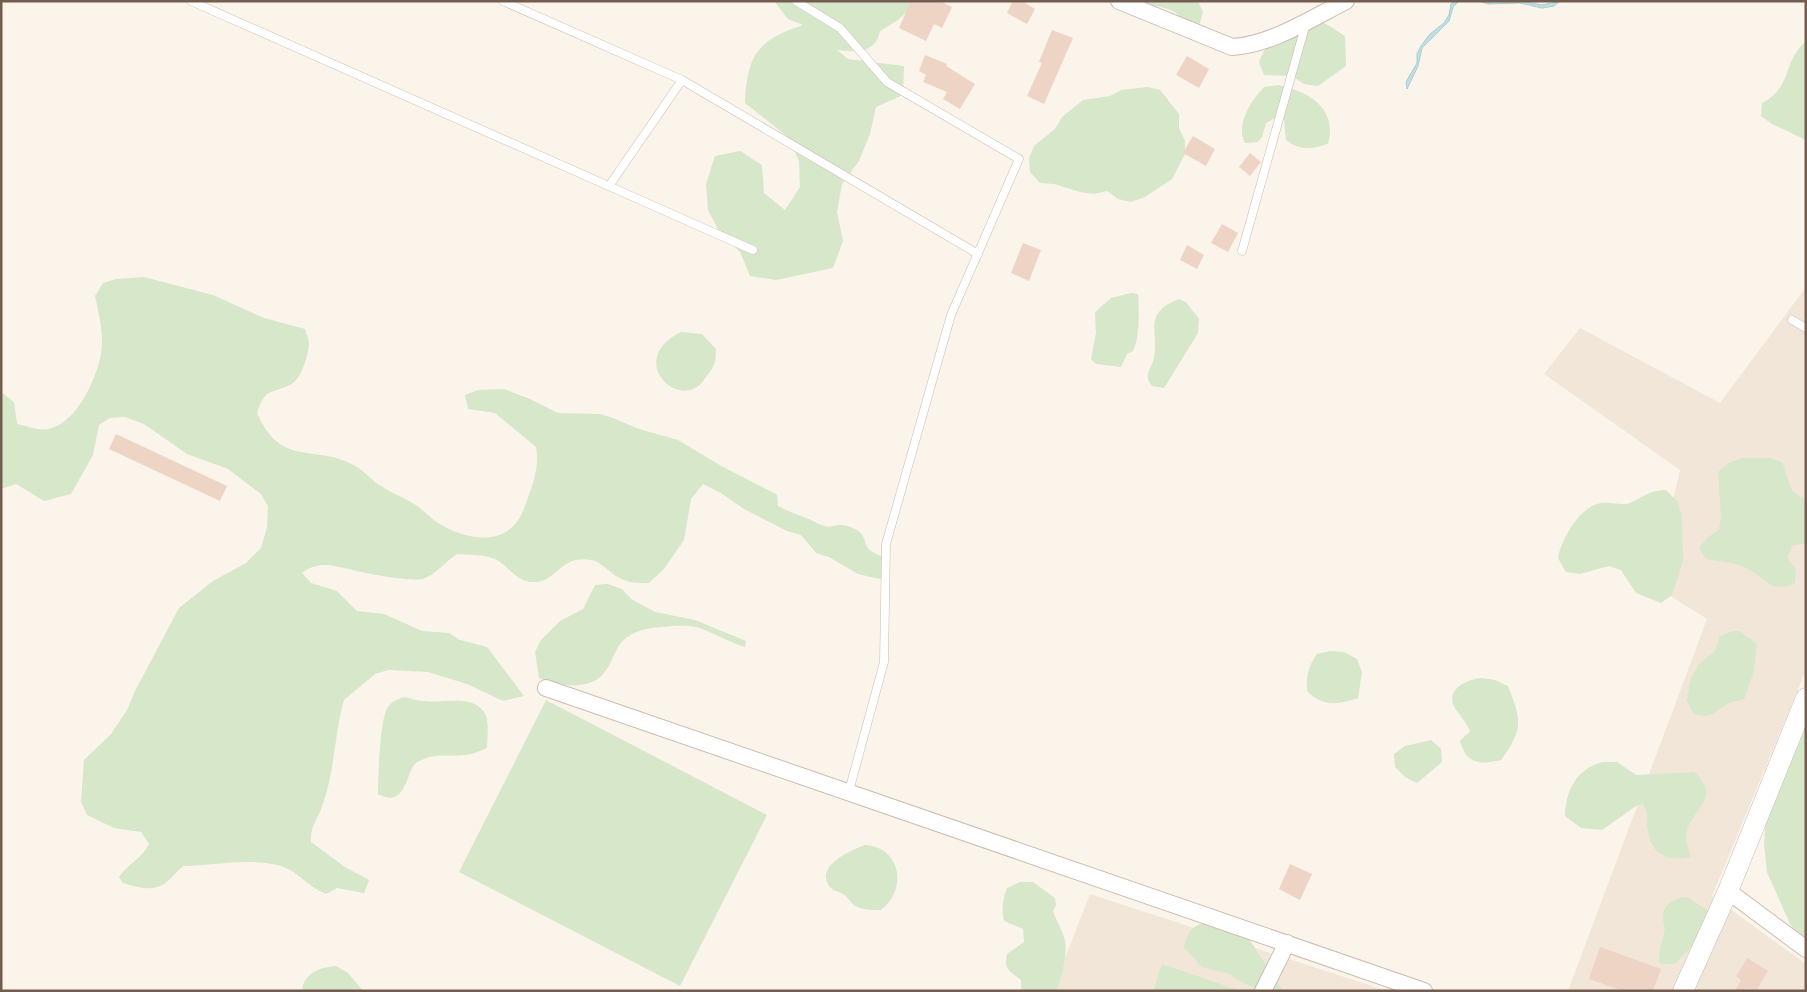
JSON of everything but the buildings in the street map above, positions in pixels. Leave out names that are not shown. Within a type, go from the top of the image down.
[{"type":"street","points":[[1119,1],[1232,47],[1251,46],[1346,1]]},
{"type":"street","points":[[546,688],[1424,991]]},
{"type":"street","points":[[1683,991],[1728,890],[1806,698]]},
{"type":"street","points":[[1728,890],[1806,948]]},
{"type":"street","points":[[1264,991],[1287,943]]},
{"type":"lane","points":[[191,1],[754,250]]},
{"type":"lane","points":[[503,1],[682,80],[978,254]]},
{"type":"lane","points":[[796,1],[840,28],[887,82],[1019,159],[951,315],[886,544],[884,662],[849,791]]},
{"type":"lane","points":[[1242,251],[1306,21]]},
{"type":"lane","points":[[609,186],[682,80]]},
{"type":"lane","points":[[1792,320],[1806,328]]},
{"type":"shaded area","points":[[1806,287],[1806,670],[1712,896],[1806,964],[1806,991],[1568,991],[1707,619],[1653,585],[1680,470],[1544,374],[1580,328],[1720,403]]},
{"type":"shaded area","points":[[1090,894],[1387,991],[1052,991]]},
{"type":"green space","points":[[774,1],[918,1],[898,20],[880,31],[878,39],[869,48],[857,51],[837,50],[848,59],[904,66],[903,95],[876,107],[870,134],[859,161],[842,184],[837,212],[843,241],[833,268],[776,280],[750,276],[740,252],[720,233],[708,210],[706,184],[715,156],[740,151],[762,165],[764,193],[785,210],[800,187],[799,161],[788,137],[745,103],[748,73],[758,52],[775,37],[803,25],[788,19]]},
{"type":"green space","points":[[1138,1],[1198,1],[1203,12],[1199,26],[1186,24],[1181,17],[1170,10]]},
{"type":"green space","points":[[1323,22],[1345,36],[1346,66],[1318,86],[1304,84],[1292,76],[1264,75],[1259,62],[1264,52],[1276,38],[1284,33]]},
{"type":"green space","points":[[1806,41],[1806,140],[1772,124],[1761,116],[1762,103],[1779,90],[1793,57]]},
{"type":"green space","points":[[1278,85],[1300,92],[1318,103],[1329,120],[1328,144],[1306,148],[1291,144],[1286,140],[1284,120],[1279,116],[1266,123],[1262,137],[1258,142],[1245,143],[1242,136],[1243,120],[1250,105],[1264,87]]},
{"type":"green space","points":[[1147,87],[1160,90],[1179,114],[1179,128],[1185,141],[1185,154],[1172,179],[1145,197],[1131,202],[1118,199],[1107,191],[1094,194],[1054,184],[1040,183],[1030,172],[1029,158],[1034,146],[1055,129],[1062,117],[1083,100],[1110,96],[1121,90]]},
{"type":"green space","points":[[144,277],[213,295],[264,318],[305,329],[309,344],[306,360],[299,376],[286,387],[267,394],[260,404],[257,413],[267,431],[277,442],[289,449],[328,456],[357,467],[378,484],[406,499],[438,523],[450,529],[475,537],[499,535],[510,529],[519,520],[525,506],[536,470],[536,447],[495,413],[468,409],[465,395],[478,390],[504,389],[558,413],[600,414],[639,429],[678,440],[723,467],[774,493],[777,495],[778,506],[781,508],[824,526],[844,525],[859,532],[870,550],[885,557],[884,580],[858,574],[829,557],[816,553],[801,535],[787,531],[744,509],[721,493],[703,484],[691,499],[684,540],[664,569],[649,583],[636,583],[624,580],[598,562],[581,559],[565,565],[548,578],[533,582],[517,576],[495,559],[476,555],[457,554],[432,574],[417,580],[400,579],[327,565],[314,566],[302,573],[311,583],[337,591],[357,611],[384,614],[422,631],[449,633],[460,640],[487,647],[524,696],[503,701],[467,684],[428,672],[388,670],[375,674],[344,700],[330,780],[313,828],[311,842],[345,867],[369,880],[364,893],[337,888],[326,894],[290,870],[266,863],[253,862],[184,866],[164,884],[153,888],[141,888],[123,883],[119,877],[149,844],[141,832],[114,828],[87,815],[81,802],[84,760],[111,734],[127,710],[135,691],[179,608],[213,581],[246,563],[261,548],[267,527],[268,506],[261,494],[228,469],[187,454],[144,424],[125,417],[110,418],[99,425],[93,455],[71,494],[44,501],[16,484],[1,489],[1,392],[14,402],[17,424],[36,429],[48,429],[67,419],[76,410],[89,388],[95,376],[101,354],[101,332],[95,296],[103,283],[116,279]]},
{"type":"green space","points":[[1131,293],[1138,294],[1139,308],[1138,331],[1133,351],[1127,354],[1121,367],[1096,364],[1091,359],[1096,333],[1095,312],[1111,298]]},
{"type":"green space","points":[[1179,299],[1186,302],[1199,319],[1198,333],[1164,388],[1152,386],[1148,379],[1148,372],[1154,358],[1154,324],[1156,317],[1167,305]]},
{"type":"green space","points":[[681,332],[702,334],[716,349],[715,361],[709,374],[698,386],[685,391],[675,389],[666,383],[660,375],[656,364],[658,353],[666,342]]},
{"type":"green space","points":[[1742,458],[1769,458],[1782,462],[1792,491],[1806,500],[1806,544],[1793,545],[1787,558],[1796,569],[1795,583],[1779,587],[1773,586],[1744,567],[1706,559],[1699,548],[1708,537],[1719,530],[1721,516],[1718,472],[1729,463]]},
{"type":"green space","points":[[1666,490],[1677,501],[1682,515],[1683,561],[1672,595],[1661,603],[1636,593],[1621,570],[1609,566],[1580,574],[1566,572],[1558,558],[1563,542],[1573,524],[1587,509],[1602,503],[1627,504],[1651,493]]},
{"type":"green space","points":[[608,584],[622,589],[631,599],[655,612],[695,620],[746,641],[745,647],[696,627],[651,628],[630,635],[624,640],[616,650],[608,668],[590,683],[563,685],[539,678],[535,652],[541,640],[560,621],[583,609],[595,585]]},
{"type":"green space","points":[[1733,631],[1740,631],[1757,644],[1754,671],[1744,699],[1729,703],[1708,715],[1704,716],[1693,713],[1687,701],[1691,678],[1699,664],[1715,651],[1720,636]]},
{"type":"green space","points":[[1330,651],[1344,652],[1357,659],[1362,672],[1358,698],[1331,703],[1319,700],[1307,691],[1308,672],[1314,659],[1317,654]]},
{"type":"green space","points":[[1482,678],[1495,680],[1508,686],[1516,708],[1518,717],[1517,732],[1501,760],[1475,761],[1466,754],[1460,741],[1470,731],[1453,704],[1454,692],[1469,681]]},
{"type":"green space","points":[[404,697],[431,702],[464,701],[479,706],[487,720],[487,748],[468,755],[428,757],[416,763],[400,793],[395,797],[388,798],[378,794],[383,723],[388,707]]},
{"type":"green space","points":[[546,700],[767,815],[680,986],[459,872]]},
{"type":"green space","points":[[1806,714],[1806,943],[1790,924],[1767,872],[1764,844],[1766,818]]},
{"type":"green space","points":[[1431,740],[1441,749],[1442,762],[1417,783],[1405,777],[1395,767],[1394,754],[1405,746]]},
{"type":"green space","points":[[1603,762],[1617,762],[1636,775],[1694,772],[1706,788],[1706,795],[1687,830],[1686,840],[1690,857],[1667,857],[1657,850],[1650,838],[1647,827],[1647,813],[1643,804],[1636,806],[1602,830],[1581,828],[1565,816],[1570,789],[1574,782],[1586,770]]},
{"type":"green space","points":[[865,845],[886,853],[893,861],[897,871],[895,892],[890,902],[881,910],[857,907],[845,895],[831,888],[826,879],[830,866],[836,860]]},
{"type":"green space","points":[[1020,882],[1033,882],[1055,898],[1056,905],[1053,911],[1064,937],[1066,950],[1057,991],[1021,991],[1021,980],[1008,970],[1006,964],[1007,954],[1024,942],[1023,929],[1004,921],[1004,896],[1007,888]]},
{"type":"green space","points":[[1687,897],[1710,912],[1696,946],[1689,949],[1675,964],[1660,964],[1659,953],[1665,931],[1663,913],[1667,905],[1674,900]]},
{"type":"green space","points":[[1213,922],[1245,936],[1251,942],[1283,991],[1255,991],[1253,987],[1235,979],[1230,974],[1202,967],[1184,947],[1193,928],[1201,924]]},
{"type":"green space","points":[[1162,964],[1241,991],[1153,991]]},
{"type":"green space","points":[[336,966],[348,973],[363,991],[302,991],[309,975],[324,968]]},
{"type":"water","points":[[1459,1],[1453,7],[1449,21],[1422,48],[1418,66],[1407,89],[1406,82],[1417,63],[1417,54],[1421,46],[1430,34],[1444,23],[1449,15],[1451,4]]},
{"type":"water","points":[[1479,1],[1521,1],[1542,5],[1560,1],[1554,6],[1542,8],[1520,3],[1488,4]]}]
